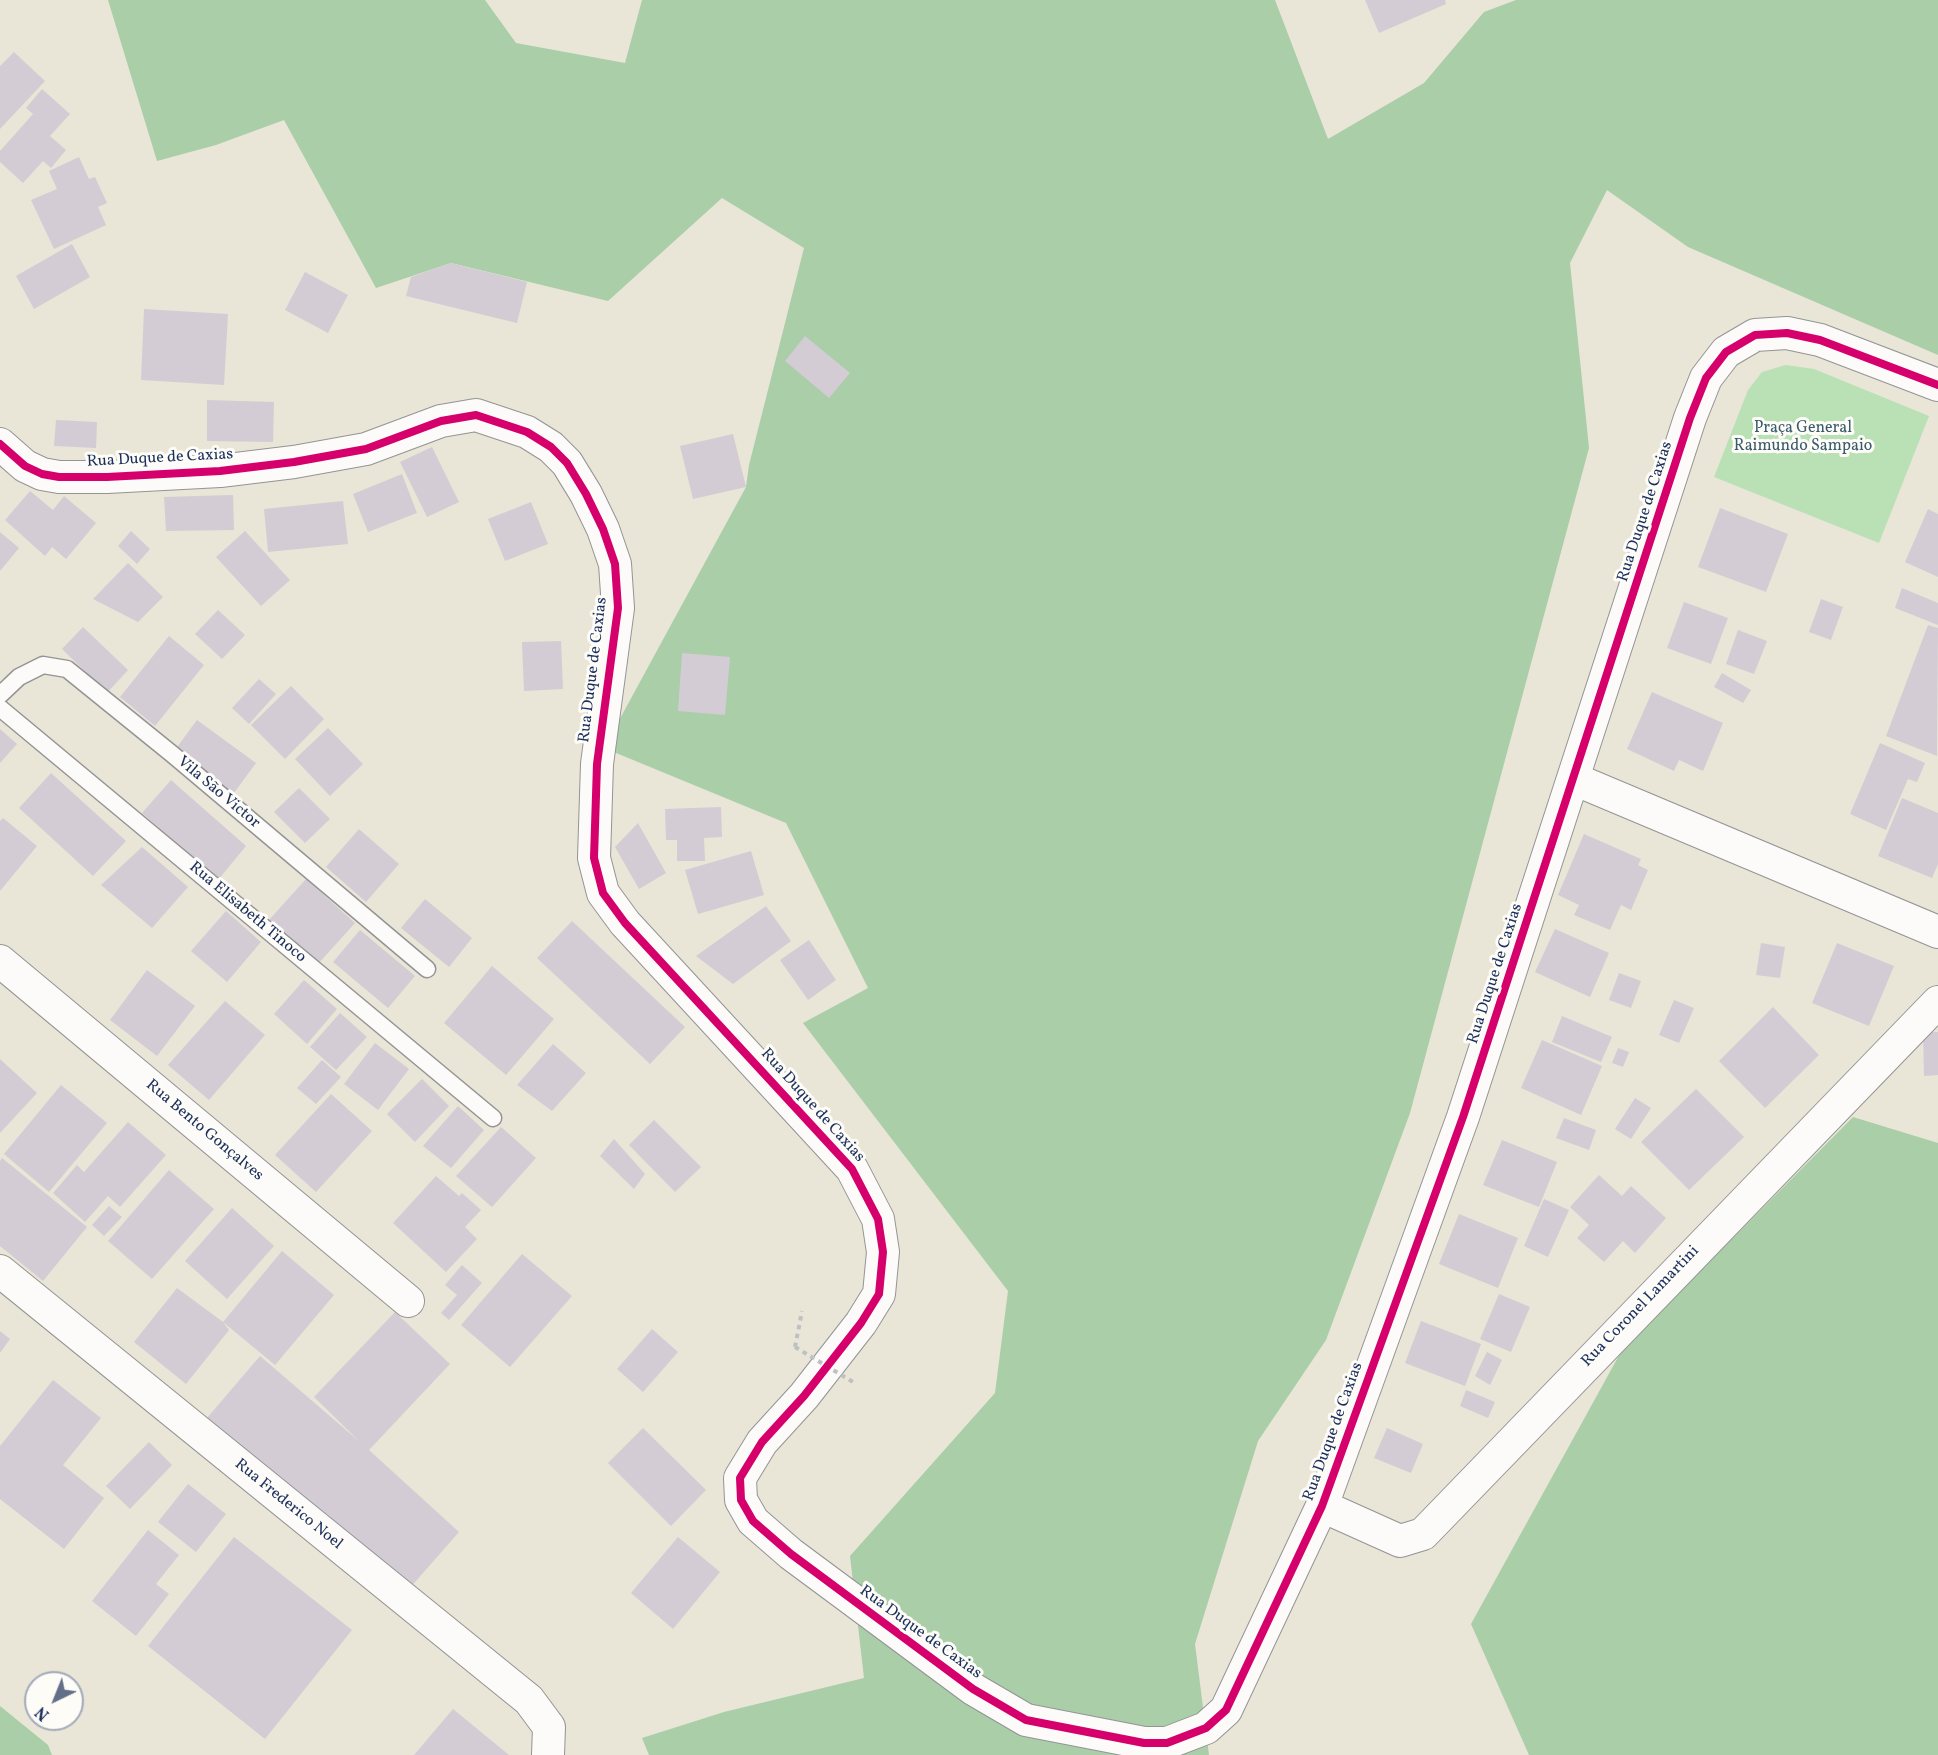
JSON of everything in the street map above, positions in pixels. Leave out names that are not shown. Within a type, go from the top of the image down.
[{"type":"street","name":"Rua Duque de Caxias","points":[[0,444],[25,466],[42,474],[59,477],[220,471],[294,462],[366,449],[441,421],[476,415],[527,432],[551,447],[567,463],[603,529],[615,564],[618,608],[597,764],[594,858],[603,893],[625,923],[852,1169],[878,1219],[882,1252],[879,1294],[861,1323],[804,1396],[762,1442],[740,1478],[741,1500],[753,1521],[791,1554],[964,1682],[1026,1720],[1144,1743],[1167,1743],[1206,1728],[1226,1710],[1322,1506],[1463,1117],[1690,418],[1706,378],[1725,352],[1755,335],[1788,333],[1820,340],[1938,385]]},
{"type":"street","points":[[1574,779],[1938,932]]},
{"type":"street","name":"Rua Bento Gonçalves","points":[[0,961],[408,1301]]},
{"type":"street","name":"Rua Coronel Lamartini","points":[[1322,1506],[1400,1541],[1422,1534],[1938,1002]]},
{"type":"street","name":"Rua Frederico Noel","points":[[0,1271],[529,1700],[549,1727],[548,1755]]},
{"type":"lane","name":"Vila São Victor","points":[[0,695],[19,677],[43,665],[67,669],[172,754],[427,969]]},
{"type":"lane","name":"Rua Elisabeth Tinoco","points":[[0,708],[493,1118]]},
{"type":"path","points":[[802,1311],[795,1347],[853,1382]]},
{"type":"green space","points":[[108,0],[485,0],[516,43],[625,63],[642,0],[1275,0],[1328,139],[1424,83],[1484,12],[1516,0],[1938,0],[1938,355],[1688,247],[1607,190],[1570,263],[1589,448],[1410,1113],[1326,1340],[1258,1441],[1195,1644],[1209,1755],[649,1755],[642,1738],[724,1712],[864,1678],[850,1556],[995,1393],[1008,1291],[803,1023],[868,988],[786,823],[604,748],[746,487],[749,465],[804,248],[722,198],[608,301],[451,263],[376,288],[284,120],[216,145],[157,161]]},
{"type":"green space","name":"Praça General Raimundo Sampaio","points":[[1786,365],[1814,369],[1929,416],[1879,543],[1714,477],[1748,390],[1762,372]]},
{"type":"green space","points":[[1853,1117],[1938,1143],[1938,1755],[1529,1755],[1471,1624],[1622,1350]]},
{"type":"green space","points":[[0,1706],[24,1726],[24,1731],[31,1731],[48,1745],[52,1755],[0,1755]]},
{"type":"building","points":[[1365,0],[1445,0],[1446,4],[1379,33]]},
{"type":"building","points":[[14,52],[45,81],[0,129],[0,66]]},
{"type":"building","points":[[42,89],[70,114],[50,136],[66,150],[51,168],[43,161],[23,183],[0,162],[0,151],[33,114],[26,108]]},
{"type":"building","points":[[79,157],[89,179],[95,177],[107,203],[98,207],[106,225],[54,249],[31,200],[57,189],[49,171]]},
{"type":"building","points":[[72,244],[90,277],[34,309],[16,276]]},
{"type":"building","points":[[451,263],[527,282],[517,323],[406,296],[411,277]]},
{"type":"building","points":[[305,272],[348,295],[328,333],[285,310]]},
{"type":"building","points":[[144,309],[228,314],[224,385],[141,380]]},
{"type":"building","points":[[805,336],[850,373],[829,398],[785,361]]},
{"type":"building","points":[[207,400],[274,402],[273,442],[207,441]]},
{"type":"building","points":[[56,420],[97,422],[96,448],[54,446]]},
{"type":"building","points":[[733,434],[746,487],[693,499],[680,446]]},
{"type":"building","points":[[432,447],[459,502],[427,517],[400,462]]},
{"type":"building","points":[[402,474],[417,513],[368,532],[353,494]]},
{"type":"building","points":[[30,491],[53,510],[64,496],[96,523],[66,559],[52,547],[45,556],[5,520]]},
{"type":"building","points":[[233,495],[234,530],[166,531],[164,497]]},
{"type":"building","points":[[343,501],[348,544],[268,552],[264,509]]},
{"type":"building","points":[[531,502],[548,544],[505,561],[488,519]]},
{"type":"building","points":[[1720,508],[1788,534],[1766,592],[1698,567]]},
{"type":"building","points":[[1928,509],[1938,514],[1938,577],[1905,562]]},
{"type":"building","points":[[131,531],[150,549],[137,564],[118,546]]},
{"type":"building","points":[[245,531],[290,580],[261,606],[216,557]]},
{"type":"building","points":[[0,532],[19,548],[0,571]]},
{"type":"building","points":[[128,563],[163,597],[138,622],[93,599]]},
{"type":"building","points":[[1902,588],[1938,603],[1938,625],[1895,608]]},
{"type":"building","points":[[1821,599],[1843,607],[1831,640],[1809,632]]},
{"type":"building","points":[[1684,602],[1728,618],[1711,664],[1667,648]]},
{"type":"building","points":[[218,610],[245,635],[222,659],[195,634]]},
{"type":"building","points":[[1928,625],[1938,628],[1937,756],[1886,736]]},
{"type":"building","points":[[83,627],[128,670],[107,693],[62,649]]},
{"type":"building","points":[[1738,630],[1767,641],[1754,674],[1726,664]]},
{"type":"building","points":[[169,636],[204,665],[155,726],[120,697]]},
{"type":"building","points":[[561,641],[563,689],[524,691],[522,642]]},
{"type":"building","points":[[682,653],[730,657],[725,715],[678,711]]},
{"type":"building","points":[[1722,673],[1751,690],[1743,703],[1714,687]]},
{"type":"building","points":[[259,679],[276,694],[249,724],[232,708]]},
{"type":"building","points":[[291,686],[324,719],[285,759],[251,725]]},
{"type":"building","points":[[1652,692],[1723,723],[1703,771],[1679,760],[1674,771],[1627,749]]},
{"type":"building","points":[[197,720],[256,763],[231,797],[172,754]]},
{"type":"building","points":[[328,728],[363,764],[330,796],[295,759]]},
{"type":"building","points":[[0,729],[17,744],[0,763]]},
{"type":"building","points":[[1880,743],[1925,763],[1917,782],[1908,779],[1886,830],[1850,814]]},
{"type":"building","points":[[51,773],[126,841],[93,876],[19,808]]},
{"type":"building","points":[[171,780],[246,846],[218,880],[142,813]]},
{"type":"building","points":[[299,788],[330,819],[305,843],[274,812]]},
{"type":"building","points":[[1902,798],[1938,813],[1938,864],[1932,878],[1878,856]]},
{"type":"building","points":[[721,807],[722,837],[704,838],[705,861],[677,861],[677,840],[666,840],[665,809]]},
{"type":"building","points":[[3,818],[37,846],[0,891],[0,821]]},
{"type":"building","points":[[638,823],[666,873],[639,889],[615,847]]},
{"type":"building","points":[[359,829],[399,864],[366,902],[326,867]]},
{"type":"building","points":[[1584,834],[1641,859],[1638,865],[1648,870],[1631,910],[1621,905],[1610,930],[1574,915],[1579,905],[1558,895]]},
{"type":"building","points":[[142,847],[188,887],[152,928],[101,885]]},
{"type":"building","points":[[751,851],[764,895],[698,914],[685,870]]},
{"type":"building","points":[[306,879],[355,923],[318,964],[269,920]]},
{"type":"building","points":[[425,899],[472,938],[449,967],[401,928]]},
{"type":"building","points":[[766,906],[791,941],[733,984],[696,956]]},
{"type":"building","points":[[226,911],[261,942],[227,982],[191,951]]},
{"type":"building","points":[[572,921],[685,1027],[650,1064],[537,958]]},
{"type":"building","points":[[1555,929],[1609,953],[1590,997],[1535,972]]},
{"type":"building","points":[[360,930],[415,976],[388,1008],[333,962]]},
{"type":"building","points":[[809,940],[836,980],[808,1000],[780,960]]},
{"type":"building","points":[[1761,943],[1785,947],[1780,978],[1756,975]]},
{"type":"building","points":[[1837,943],[1894,966],[1869,1026],[1812,1003]]},
{"type":"building","points":[[492,966],[554,1019],[506,1075],[444,1023]]},
{"type":"building","points":[[147,970],[195,1006],[157,1056],[110,1020]]},
{"type":"building","points":[[1619,973],[1641,981],[1631,1008],[1609,1000]]},
{"type":"building","points":[[304,980],[337,1009],[307,1044],[274,1014]]},
{"type":"building","points":[[1674,1000],[1694,1008],[1679,1043],[1659,1035]]},
{"type":"building","points":[[225,1001],[265,1035],[209,1100],[168,1065]]},
{"type":"building","points":[[1773,1007],[1819,1055],[1765,1108],[1719,1061]]},
{"type":"building","points":[[340,1013],[367,1037],[336,1070],[310,1047]]},
{"type":"building","points":[[1562,1016],[1612,1037],[1601,1062],[1552,1042]]},
{"type":"building","points":[[1923,1032],[1938,1032],[1938,1075],[1924,1076]]},
{"type":"building","points":[[1542,1040],[1602,1066],[1581,1115],[1521,1088]]},
{"type":"building","points":[[375,1043],[409,1069],[378,1110],[344,1084]]},
{"type":"building","points":[[553,1044],[586,1073],[552,1111],[517,1085]]},
{"type":"building","points":[[1618,1048],[1629,1052],[1623,1067],[1612,1063]]},
{"type":"building","points":[[0,1059],[37,1093],[0,1133]]},
{"type":"building","points":[[322,1060],[341,1077],[316,1104],[297,1088]]},
{"type":"building","points":[[422,1079],[449,1106],[415,1142],[387,1114]]},
{"type":"building","points":[[61,1085],[107,1123],[49,1192],[4,1154]]},
{"type":"building","points":[[1696,1089],[1744,1137],[1689,1190],[1641,1142]]},
{"type":"building","points":[[331,1094],[372,1131],[316,1192],[275,1155]]},
{"type":"building","points":[[1635,1098],[1651,1108],[1631,1139],[1615,1129]]},
{"type":"building","points":[[458,1106],[484,1130],[451,1168],[423,1146]]},
{"type":"building","points":[[1564,1118],[1596,1130],[1589,1150],[1556,1138]]},
{"type":"building","points":[[654,1120],[701,1167],[675,1192],[629,1145]]},
{"type":"building","points":[[128,1122],[166,1155],[120,1207],[108,1196],[85,1222],[53,1193],[77,1165],[84,1172]]},
{"type":"building","points":[[501,1127],[536,1158],[492,1207],[456,1176]]},
{"type":"building","points":[[614,1139],[645,1174],[634,1189],[600,1156]]},
{"type":"building","points":[[1502,1140],[1557,1162],[1539,1207],[1483,1185]]},
{"type":"building","points":[[2,1158],[87,1227],[43,1281],[0,1246],[0,1161]]},
{"type":"building","points":[[169,1170],[214,1209],[152,1279],[108,1241]]},
{"type":"building","points":[[1599,1175],[1622,1196],[1631,1186],[1666,1218],[1635,1253],[1623,1241],[1604,1262],[1577,1238],[1589,1225],[1570,1207]]},
{"type":"building","points":[[436,1176],[459,1196],[462,1193],[481,1210],[465,1227],[477,1239],[446,1272],[393,1223]]},
{"type":"building","points":[[1544,1199],[1569,1210],[1548,1257],[1524,1246]]},
{"type":"building","points":[[109,1206],[122,1217],[104,1236],[92,1225]]},
{"type":"building","points":[[232,1208],[274,1246],[227,1299],[185,1261]]},
{"type":"building","points":[[1459,1214],[1518,1238],[1498,1288],[1439,1264]]},
{"type":"building","points":[[282,1251],[334,1295],[275,1365],[223,1322]]},
{"type":"building","points":[[522,1254],[572,1296],[510,1367],[461,1325]]},
{"type":"building","points":[[462,1265],[482,1283],[449,1320],[441,1313],[457,1295],[445,1285]]},
{"type":"building","points":[[177,1288],[223,1322],[229,1330],[186,1384],[134,1342]]},
{"type":"building","points":[[1499,1294],[1530,1307],[1511,1352],[1480,1339]]},
{"type":"building","points":[[395,1312],[450,1364],[369,1450],[459,1532],[409,1589],[327,1514],[324,1519],[207,1418],[260,1356],[360,1442],[314,1397]]},
{"type":"building","points":[[1421,1321],[1481,1344],[1465,1386],[1405,1363]]},
{"type":"building","points":[[652,1329],[678,1352],[643,1392],[617,1369]]},
{"type":"building","points":[[0,1331],[10,1339],[0,1353]]},
{"type":"building","points":[[1487,1352],[1502,1360],[1490,1385],[1475,1376]]},
{"type":"building","points":[[53,1380],[101,1418],[63,1465],[104,1498],[64,1549],[0,1499],[0,1446]]},
{"type":"building","points":[[1466,1390],[1495,1402],[1488,1418],[1460,1406]]},
{"type":"building","points":[[643,1428],[706,1490],[671,1526],[608,1463]]},
{"type":"building","points":[[1387,1428],[1423,1444],[1411,1473],[1374,1458]]},
{"type":"building","points":[[149,1442],[172,1465],[130,1509],[106,1486]]},
{"type":"building","points":[[188,1484],[226,1514],[196,1552],[158,1522]]},
{"type":"building","points":[[148,1530],[179,1555],[156,1584],[169,1594],[136,1636],[92,1601]]},
{"type":"building","points":[[234,1537],[352,1630],[265,1739],[148,1646]]},
{"type":"building","points":[[678,1537],[720,1572],[673,1629],[631,1593]]},
{"type":"building","points":[[453,1709],[509,1755],[414,1755]]},
{"type":"cycle path","points":[[0,444],[25,466],[42,474],[59,477],[220,471],[294,462],[366,449],[441,421],[476,415],[527,432],[551,447],[567,463],[586,494],[603,529],[615,564],[618,608],[597,764],[594,858],[603,893],[625,923],[852,1169],[878,1219],[883,1252],[879,1294],[861,1323],[804,1396],[762,1442],[740,1478],[741,1500],[753,1521],[791,1554],[973,1689],[1026,1720],[1144,1743],[1167,1743],[1206,1728],[1226,1710],[1322,1506],[1463,1117],[1690,418],[1706,378],[1726,352],[1755,335],[1787,333],[1820,340],[1938,385]]}]
